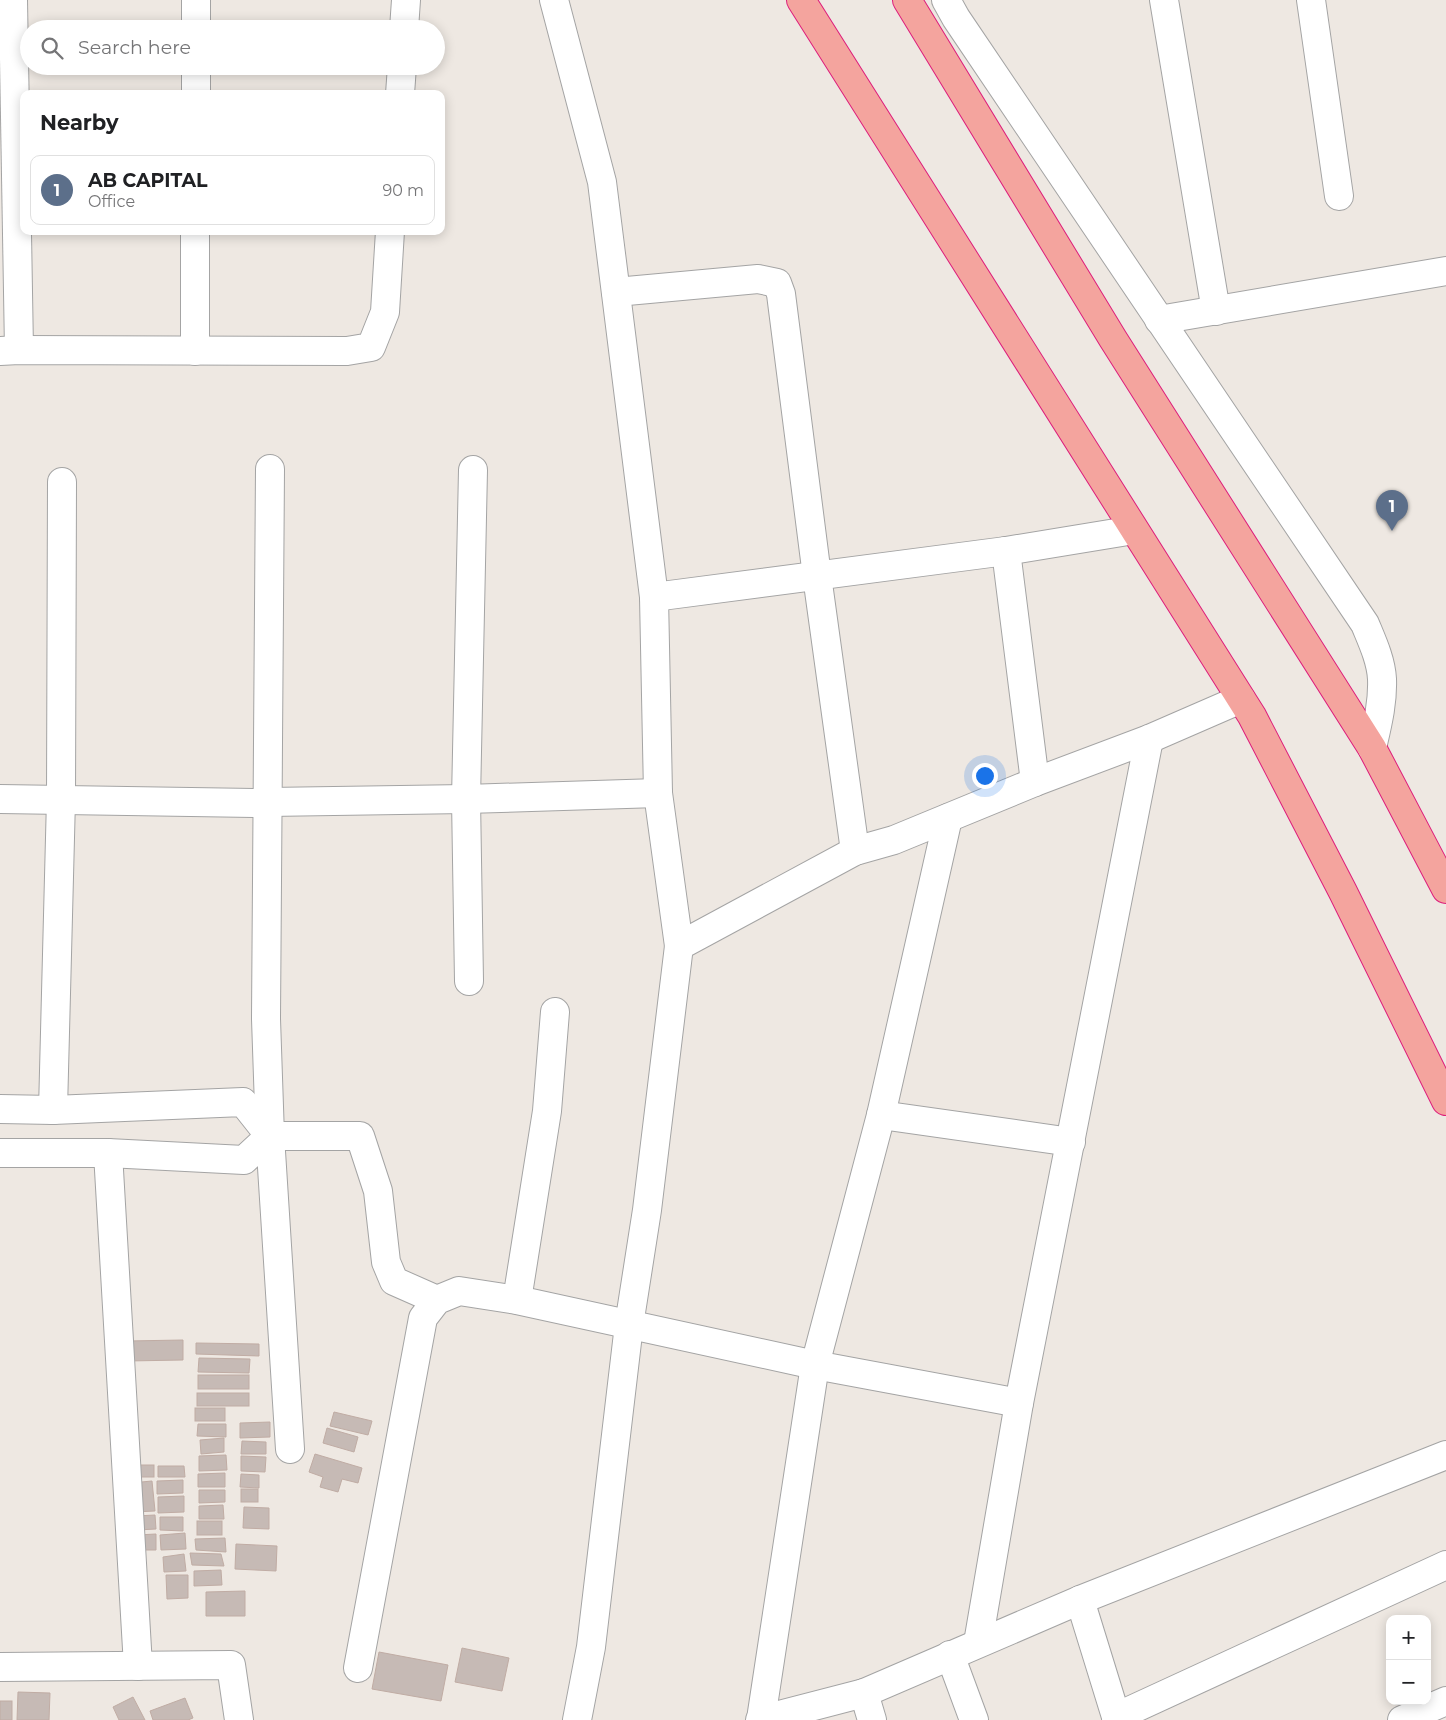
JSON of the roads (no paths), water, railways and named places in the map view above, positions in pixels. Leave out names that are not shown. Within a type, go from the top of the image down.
[{"type":"highway","points":[[801,0],[1252,716],[1343,892],[1446,1102]]},
{"type":"highway","points":[[907,0],[1113,339],[1372,748],[1443,878]]},
{"type":"street","points":[[13,0],[10,350],[347,351],[371,347],[385,312],[390,235]]},
{"type":"street","points":[[196,0],[196,20]]},
{"type":"street","points":[[405,20],[406,0]]},
{"type":"street","points":[[554,0],[602,182],[654,597],[658,793],[679,946],[647,1210],[628,1325],[591,1647],[577,1720]]},
{"type":"street","points":[[946,0],[956,18],[1365,624],[1375,649],[1382,678],[1380,710],[1372,748]]},
{"type":"street","points":[[1164,0],[1216,311]]},
{"type":"street","points":[[1311,0],[1339,196]]},
{"type":"street","points":[[196,75],[196,90]]},
{"type":"street","points":[[400,90],[401,75]]},
{"type":"street","points":[[195,235],[195,351]]},
{"type":"street","points":[[1159,320],[1446,271]]},
{"type":"street","points":[[616,292],[758,279],[777,283],[781,294],[855,851]]},
{"type":"street","points":[[270,468],[266,1019],[270,1136],[290,1449]]},
{"type":"street","points":[[469,980],[466,799],[473,470]]},
{"type":"street","points":[[53,1110],[61,799],[62,482]]},
{"type":"street","points":[[654,597],[1006,551],[1134,530]]},
{"type":"street","points":[[1006,551],[1034,782]]},
{"type":"street","points":[[679,946],[855,851],[894,840],[1241,700]]},
{"type":"street","points":[[978,1643],[1019,1403],[1149,738]]},
{"type":"street","points":[[0,799],[254,803],[658,793]]},
{"type":"street","points":[[948,818],[882,1115],[815,1366],[760,1720],[864,1693],[1080,1600],[1446,1455]]},
{"type":"street","points":[[517,1300],[547,1111],[555,1012]]},
{"type":"street","points":[[0,1109],[53,1110],[243,1102],[270,1136]]},
{"type":"street","points":[[882,1115],[1071,1142]]},
{"type":"street","points":[[0,1153],[108,1153],[244,1160],[270,1136],[360,1136],[378,1191],[386,1262],[394,1281],[437,1300]]},
{"type":"street","points":[[108,1153],[138,1666]]},
{"type":"street","points":[[358,1668],[423,1318],[437,1300],[459,1291],[517,1300],[815,1366],[1019,1403]]},
{"type":"street","points":[[1080,1600],[1117,1719],[1446,1565]]},
{"type":"street","points":[[950,1655],[974,1720]]},
{"type":"street","points":[[0,1667],[231,1665],[239,1720]]},
{"type":"street","points":[[864,1693],[872,1720]]},
{"type":"street","points":[[1402,1720],[1446,1701]]},
{"type":"place","name":"AB CAPITAL","points":[[1392,531]]}]
